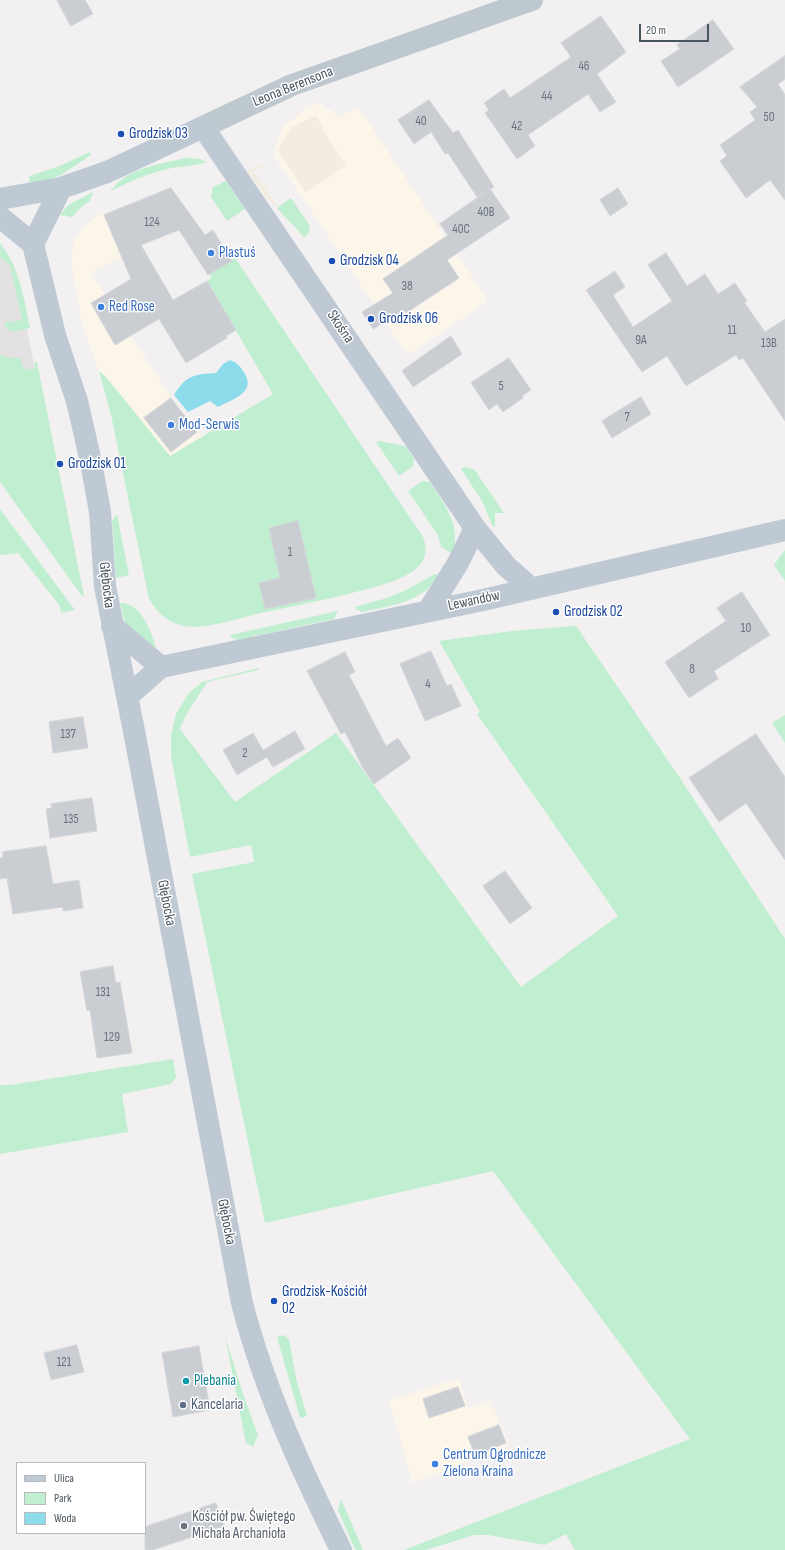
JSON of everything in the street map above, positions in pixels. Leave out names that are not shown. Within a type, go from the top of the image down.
[{"type":"street","name":"Leona Berensona","points":[[0,199],[61,188],[107,172],[292,85],[532,0]]},
{"type":"street","name":"Skośna","points":[[203,127],[475,528],[506,566],[532,589]]},
{"type":"street","points":[[0,216],[33,244],[61,188]]},
{"type":"street","name":"Głębocka","points":[[33,244],[55,335],[77,401],[91,462],[100,512],[105,586],[112,626],[127,697],[245,1316],[269,1387],[292,1445],[341,1550]]},
{"type":"street","points":[[428,611],[458,563],[475,528]]},
{"type":"street","name":"Lewandów","points":[[127,697],[161,667],[532,589],[785,530]]},
{"type":"street","points":[[112,626],[161,667]]},
{"type":"shaded area","points":[[319,102],[340,117],[358,107],[488,301],[408,355],[274,156],[275,145],[283,128],[303,110]]},
{"type":"shaded area","points":[[106,210],[104,215],[122,257],[92,272],[92,275],[168,392],[202,437],[169,457],[106,377],[99,371],[83,328],[74,280],[72,260],[73,243],[85,225]]},
{"type":"shaded area","points":[[0,253],[13,263],[82,596],[0,482]]},
{"type":"shaded area","points":[[459,1378],[468,1408],[490,1400],[509,1445],[413,1483],[389,1401]]},
{"type":"green space","points":[[90,152],[91,155],[59,176],[30,187],[29,176],[57,167]]},
{"type":"green space","points":[[186,158],[200,159],[207,162],[160,171],[138,178],[111,191],[117,183],[134,172],[155,165]]},
{"type":"green space","points":[[226,181],[245,209],[227,221],[211,197],[213,187]]},
{"type":"green space","points":[[93,192],[90,201],[82,206],[72,217],[60,215],[68,205]]},
{"type":"green space","points":[[291,198],[310,226],[308,234],[304,237],[277,208]]},
{"type":"green space","points":[[0,243],[12,262],[20,283],[30,328],[13,332],[6,328],[4,323],[22,320],[10,265],[0,257]]},
{"type":"green space","points":[[235,258],[423,537],[425,557],[421,564],[413,571],[383,585],[222,623],[193,627],[184,626],[168,620],[149,599],[111,415],[99,371],[106,377],[170,456],[273,394],[207,281],[212,277],[210,274]]},
{"type":"green space","points":[[0,355],[20,358],[22,366],[27,370],[35,368],[34,363],[37,362],[84,596],[82,596],[0,482]]},
{"type":"green space","points":[[379,441],[405,446],[414,459],[413,466],[399,476],[376,442]]},
{"type":"green space","points":[[464,467],[474,469],[504,513],[495,513],[495,526],[493,527],[482,501],[461,469]]},
{"type":"green space","points":[[422,481],[430,482],[450,516],[455,534],[453,554],[441,547],[438,535],[408,491]]},
{"type":"green space","points":[[0,509],[75,610],[61,613],[60,606],[18,553],[0,555]]},
{"type":"green space","points":[[117,514],[129,575],[116,578],[112,521]]},
{"type":"green space","points":[[785,550],[785,581],[774,565]]},
{"type":"green space","points":[[435,574],[438,575],[432,584],[415,597],[394,605],[362,612],[355,607],[387,598],[406,590]]},
{"type":"green space","points":[[120,603],[134,607],[144,618],[156,647],[150,646],[125,623]]},
{"type":"green space","points":[[338,611],[334,619],[255,635],[253,637],[237,640],[230,635]]},
{"type":"green space","points":[[576,626],[678,775],[785,939],[785,1550],[575,1550],[566,1534],[545,1545],[488,1535],[474,1535],[426,1550],[404,1550],[690,1439],[493,1171],[265,1223],[192,874],[254,862],[251,845],[190,857],[171,756],[171,736],[176,714],[188,694],[202,682],[259,668],[258,670],[207,682],[186,715],[180,729],[235,802],[336,733],[521,987],[618,916],[477,714],[480,712],[439,641],[512,631]]},
{"type":"green space","points":[[785,715],[785,743],[772,723]]},
{"type":"green space","points":[[173,1059],[176,1077],[171,1084],[122,1094],[128,1132],[0,1154],[0,1085],[11,1085]]},
{"type":"green space","points":[[284,1335],[289,1339],[296,1378],[307,1416],[300,1418],[277,1337]]},
{"type":"green space","points":[[225,1336],[243,1394],[258,1435],[253,1447],[246,1443]]},
{"type":"green space","points":[[341,1499],[363,1550],[356,1550],[353,1545],[338,1510]]},
{"type":"sand","points":[[316,116],[327,137],[346,166],[306,192],[278,151],[291,127]]},
{"type":"sand","points":[[259,164],[261,167],[254,172],[278,207],[277,208],[266,197],[247,171]]},
{"type":"water","points":[[230,360],[239,365],[245,374],[248,381],[245,391],[218,407],[210,401],[188,412],[174,395],[178,388],[187,380],[197,375],[216,373],[223,364]]},
{"type":"building","points":[[57,0],[85,0],[93,14],[71,26]]},
{"type":"building","points":[[601,16],[626,52],[597,74],[616,102],[600,112],[588,94],[528,135],[535,146],[517,159],[485,113],[489,110],[484,103],[504,89],[510,98],[571,57],[561,43]]},
{"type":"building","points":[[713,20],[734,49],[678,87],[661,61],[680,49],[677,45]]},
{"type":"building","points":[[785,56],[785,79],[778,84],[785,95],[785,200],[770,180],[746,198],[720,161],[727,156],[720,145],[755,120],[750,112],[757,107],[740,87]]},
{"type":"building","points":[[429,100],[453,133],[458,130],[494,187],[477,197],[448,153],[445,154],[431,132],[414,144],[398,120]]},
{"type":"building","points":[[171,188],[205,235],[213,230],[232,261],[208,275],[179,230],[141,245],[173,300],[207,281],[236,330],[226,336],[227,338],[186,363],[159,319],[115,345],[91,303],[131,279],[104,215]]},
{"type":"building","points":[[618,188],[628,204],[610,216],[600,200]]},
{"type":"building","points":[[490,189],[510,218],[447,260],[459,278],[406,313],[404,310],[373,329],[362,312],[393,293],[383,279],[448,235],[440,224]]},
{"type":"building","points":[[666,253],[687,286],[705,274],[718,294],[735,283],[747,301],[744,302],[765,332],[785,319],[785,421],[743,358],[739,360],[736,355],[686,386],[667,356],[642,372],[586,290],[615,271],[625,287],[613,295],[633,327],[672,301],[648,265]]},
{"type":"building","points":[[451,336],[462,354],[413,387],[402,371]]},
{"type":"building","points":[[509,358],[531,390],[522,396],[523,398],[503,412],[497,404],[489,410],[471,383]]},
{"type":"building","points":[[641,397],[651,414],[612,438],[602,421]]},
{"type":"building","name":"Mod-Serwis","points":[[171,398],[197,432],[171,452],[144,418]]},
{"type":"building","points":[[298,521],[316,598],[265,609],[259,583],[280,578],[269,528]]},
{"type":"building","points":[[742,592],[770,635],[714,671],[718,679],[689,698],[665,662],[726,621],[717,608]]},
{"type":"building","points":[[431,651],[447,686],[451,684],[461,706],[425,721],[400,664]]},
{"type":"building","points":[[345,652],[355,672],[349,675],[386,746],[398,738],[411,758],[374,784],[363,768],[345,732],[341,734],[307,671]]},
{"type":"building","points":[[83,717],[88,748],[53,753],[49,722]]},
{"type":"building","points":[[295,731],[305,749],[273,767],[267,757],[237,775],[223,750],[253,733],[263,750]]},
{"type":"building","points":[[756,734],[785,777],[785,860],[746,803],[719,822],[689,778]]},
{"type":"building","points":[[92,798],[97,831],[50,838],[46,809],[52,808],[51,804]]},
{"type":"building","points":[[46,846],[53,884],[79,880],[83,908],[63,911],[63,907],[13,914],[7,878],[0,879],[0,858],[3,857],[3,852]]},
{"type":"building","points":[[505,871],[532,908],[510,924],[483,886]]},
{"type":"building","points":[[113,966],[116,983],[120,982],[132,1053],[97,1058],[90,1010],[87,1011],[80,972]]},
{"type":"building","points":[[77,1345],[84,1372],[51,1380],[44,1353]]},
{"type":"building","name":"Plebania","points":[[199,1346],[210,1410],[173,1417],[162,1353]]},
{"type":"building","points":[[458,1387],[465,1406],[429,1418],[423,1399]]},
{"type":"building","points":[[499,1425],[506,1443],[475,1455],[468,1437]]},
{"type":"building","name":"Kościół pw. Świętego Michała Archanioła","points":[[216,1503],[224,1526],[153,1550],[145,1550],[146,1527]]},
{"type":"place","name":"Grodzisk 03","points":[[121,134]]},
{"type":"place","name":"Plastuś","points":[[211,253]]},
{"type":"place","name":"Grodzisk 04","points":[[332,261]]},
{"type":"place","name":"Red Rose","points":[[101,307]]},
{"type":"place","name":"Grodzisk 06","points":[[371,319]]},
{"type":"place","name":"Mod-Serwis","points":[[171,425]]},
{"type":"place","name":"Grodzisk 01","points":[[60,464]]},
{"type":"place","name":"Grodzisk 02","points":[[556,612]]},
{"type":"place","name":"Grodzisk-Kościół 02","points":[[274,1301]]},
{"type":"place","name":"Plebania","points":[[186,1381]]},
{"type":"place","name":"Kancelaria","points":[[183,1405]]},
{"type":"place","name":"Centrum Ogrodnicze Zielona Kraina","points":[[435,1464]]},
{"type":"place","name":"Kościół pw. Świętego Michała Archanioła","points":[[184,1526]]}]
